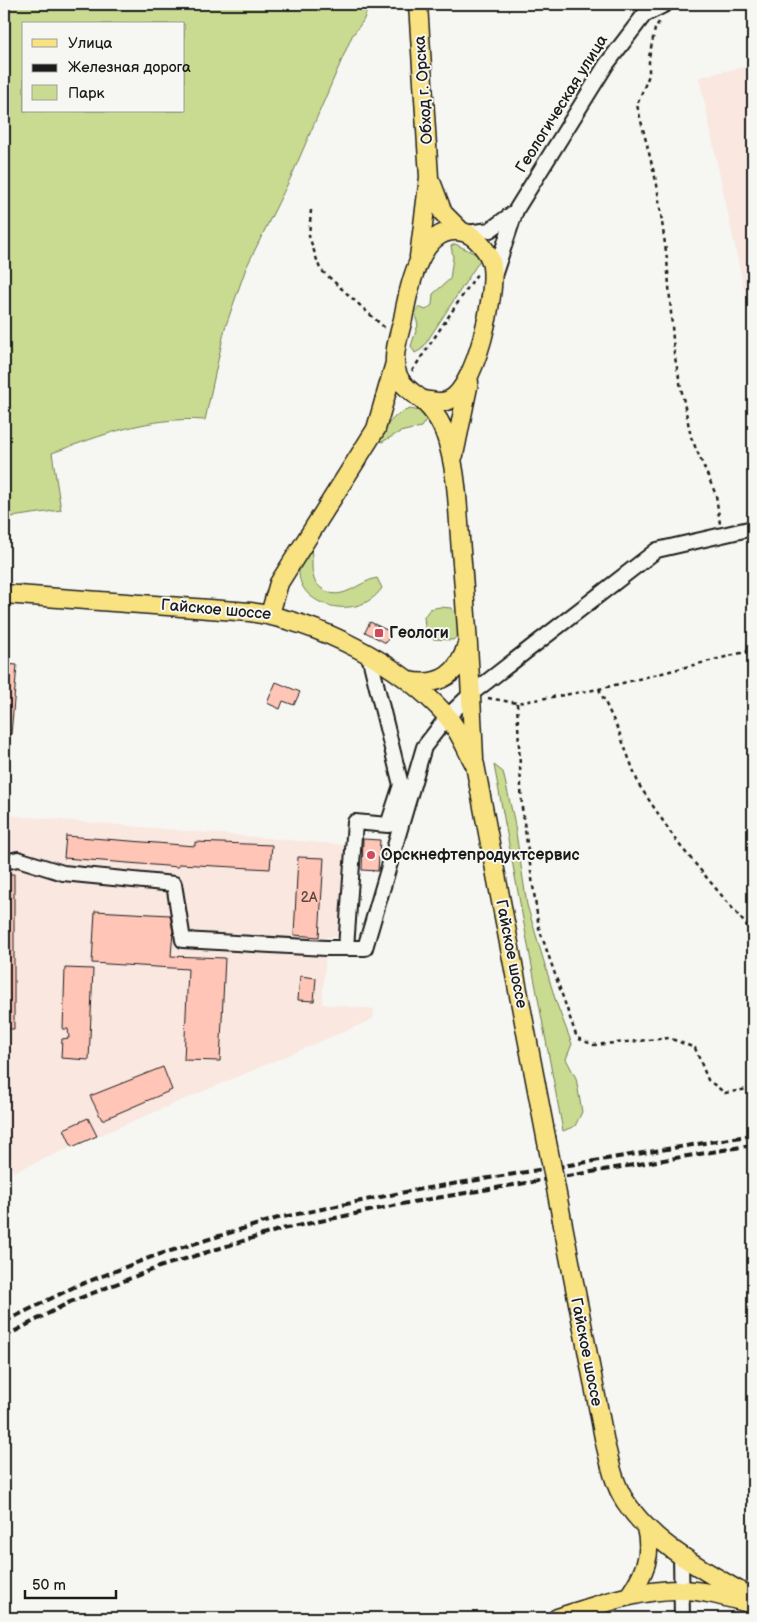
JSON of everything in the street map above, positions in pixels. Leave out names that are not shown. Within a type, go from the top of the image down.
[{"type":"main road","name":"Обход г. Орска","points":[[418,4],[429,177]]},
{"type":"main road","points":[[429,177],[444,213],[453,225],[464,232],[489,256],[493,282],[484,329],[470,378],[453,463]]},
{"type":"main road","points":[[270,614],[279,583],[376,429],[395,363],[411,281],[419,258],[429,177]]},
{"type":"main road","points":[[419,258],[439,237],[453,232],[464,232]]},
{"type":"main road","points":[[395,363],[402,386],[422,400],[443,426],[453,463],[468,638],[474,765]]},
{"type":"main road","points":[[422,400],[443,402],[450,400],[462,390],[470,378]]},
{"type":"main road","name":"Гайское шоссе","points":[[4,594],[270,614],[287,618],[370,655],[409,681],[448,716],[474,765],[585,1349],[612,1472],[625,1500],[646,1528],[681,1555],[753,1600]]},
{"type":"main road","points":[[409,681],[424,684],[448,676],[457,667],[464,655],[468,638]]},
{"type":"main road","points":[[629,1596],[641,1579],[648,1560],[650,1543],[646,1528]]},
{"type":"main road","points":[[556,1618],[650,1591],[681,1590],[718,1595],[753,1604]]},
{"type":"street","name":"Геологическая улица","points":[[516,210],[606,65],[628,34],[644,15],[666,4]]},
{"type":"street","points":[[464,232],[490,230],[516,210]]},
{"type":"street","points":[[493,282],[504,241],[516,210]]},
{"type":"street","points":[[346,948],[355,822],[388,825],[424,747],[448,716],[471,694],[657,550],[753,528]]},
{"type":"street","points":[[4,862],[18,859],[63,874],[174,884],[183,940],[365,948],[406,786],[370,655]]},
{"type":"street","points":[[681,1555],[682,1618]]},
{"type":"path","points":[[660,20],[655,29],[648,57],[649,75],[637,105],[657,185],[667,259],[674,353],[692,437],[716,495],[721,534]]},
{"type":"path","points":[[311,210],[309,236],[320,269],[398,340]]},
{"type":"path","points":[[402,386],[489,256]]},
{"type":"path","points":[[471,694],[517,703],[599,689],[701,665],[753,650]]},
{"type":"path","points":[[599,689],[619,732],[639,785],[677,842],[753,932]]},
{"type":"path","points":[[517,703],[522,808],[539,928],[576,1038],[594,1045],[669,1038],[695,1048],[708,1080],[725,1093],[753,1088]]},
{"type":"shaded area","points":[[753,65],[753,331],[699,77]]},
{"type":"shaded area","points":[[4,815],[344,845],[339,935],[327,937],[322,1004],[374,1009],[373,1019],[13,1172],[4,1131]]},
{"type":"green space","points":[[4,4],[370,4],[363,21],[352,36],[292,175],[246,268],[225,328],[205,420],[165,421],[127,428],[52,453],[61,510],[4,518]]},
{"type":"green space","points":[[455,244],[476,254],[480,260],[422,349],[415,353],[411,346],[418,325],[415,315],[418,307],[426,310],[432,305],[433,294],[450,279],[453,257],[451,246]]},
{"type":"green space","points":[[410,409],[420,411],[428,417],[421,427],[400,432],[382,442],[377,439],[391,421],[399,414]]},
{"type":"green space","points":[[310,545],[313,575],[315,582],[321,588],[335,594],[342,593],[377,578],[382,588],[369,600],[353,606],[336,607],[320,602],[307,593],[300,580],[300,564]]},
{"type":"green space","points":[[440,607],[451,608],[457,616],[460,634],[453,640],[433,639],[425,627],[424,617],[430,609]]},
{"type":"green space","points":[[494,765],[503,772],[514,820],[527,905],[556,1002],[572,1044],[566,1059],[576,1078],[582,1112],[575,1126],[563,1131]]},
{"type":"building","points":[[370,622],[391,632],[386,643],[365,632]]},
{"type":"building","points":[[4,664],[17,665],[11,735],[4,734]]},
{"type":"building","points":[[276,682],[300,692],[294,705],[283,701],[280,709],[267,703]]},
{"type":"building","points":[[66,836],[195,846],[195,842],[272,845],[270,869],[179,864],[179,867],[64,858]]},
{"type":"building","name":"Орскнефтепродуктсервис","points":[[363,839],[380,840],[378,871],[362,870]]},
{"type":"building","points":[[298,857],[324,858],[319,937],[294,935]]},
{"type":"building","points":[[4,874],[14,874],[14,1029],[4,1029]]},
{"type":"building","points":[[95,911],[170,915],[173,932],[171,956],[225,958],[220,1061],[184,1060],[188,969],[92,963]]},
{"type":"building","points":[[65,968],[93,969],[89,1060],[61,1058],[62,1039],[69,1038],[68,1029],[63,1029]]},
{"type":"building","points":[[300,976],[316,978],[314,1001],[298,1000]]},
{"type":"building","points":[[163,1067],[172,1090],[102,1120],[90,1096]]},
{"type":"building","points":[[88,1118],[97,1136],[72,1147],[64,1129]]},
{"type":"railway","points":[[4,1322],[74,1287],[154,1256],[278,1218],[410,1191],[753,1135]]},
{"type":"railway","points":[[4,1337],[70,1302],[159,1267],[282,1229],[412,1202],[753,1145]]},
{"type":"place","name":"Геологи","points":[[379,633]]},
{"type":"place","name":"Орскнефтепродуктсервис","points":[[371,855]]}]
